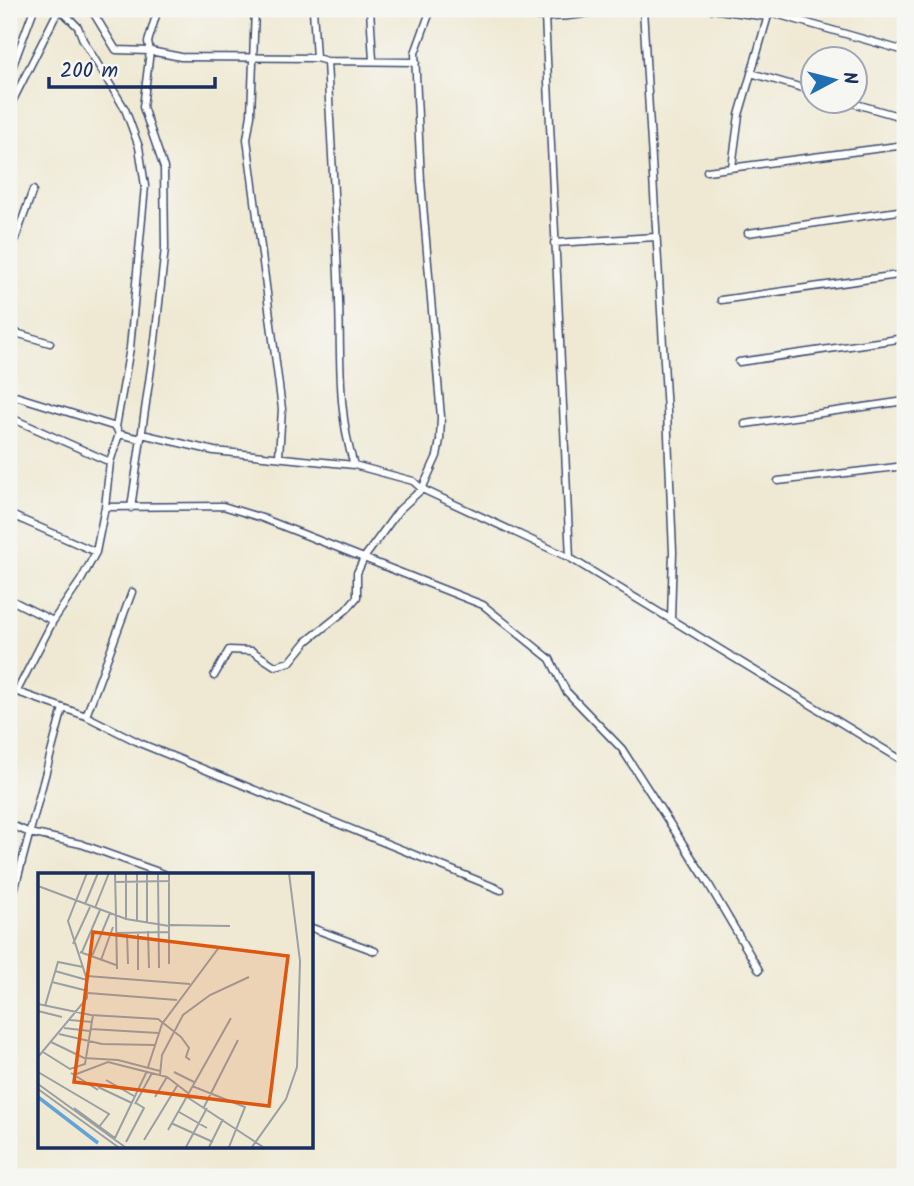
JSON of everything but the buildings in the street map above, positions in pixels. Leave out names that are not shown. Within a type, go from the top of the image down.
[{"type":"street","points":[[9,76],[33,9]]},
{"type":"street","points":[[9,108],[59,9],[78,27],[125,108],[139,147],[145,186],[130,348],[96,552],[53,621],[17,691]]},
{"type":"street","points":[[91,9],[116,50],[150,51],[181,57],[415,62]]},
{"type":"street","points":[[131,508],[165,248],[164,168],[143,107],[150,51],[148,41],[158,9]]},
{"type":"street","points":[[255,9],[251,115],[247,139],[282,409],[279,456]]},
{"type":"street","points":[[313,9],[316,58]]},
{"type":"street","points":[[370,9],[373,60]]},
{"type":"street","points":[[214,676],[229,650],[252,651],[275,666],[290,662],[307,640],[346,610],[357,597],[357,573],[364,558],[399,510],[422,489],[437,456],[441,417],[421,181],[415,62],[415,53],[432,9]]},
{"type":"street","points":[[500,9],[512,13],[554,17],[584,15],[605,9]]},
{"type":"street","points":[[554,17],[555,9]]},
{"type":"street","points":[[643,9],[668,440],[673,552],[671,620]]},
{"type":"street","points":[[710,9],[769,13],[905,51]]},
{"type":"street","points":[[732,167],[739,115],[769,13]]},
{"type":"street","points":[[545,16],[570,558]]},
{"type":"street","points":[[327,61],[342,361],[340,395],[346,441],[354,465]]},
{"type":"street","points":[[751,73],[799,87]]},
{"type":"street","points":[[869,108],[905,118]]},
{"type":"street","points":[[707,171],[905,145]]},
{"type":"street","points":[[9,256],[33,190]]},
{"type":"street","points":[[748,233],[905,210]]},
{"type":"street","points":[[554,243],[656,237]]},
{"type":"street","points":[[721,300],[905,274]]},
{"type":"street","points":[[9,331],[50,344]]},
{"type":"street","points":[[739,362],[905,338]]},
{"type":"street","points":[[9,394],[118,431],[214,451],[354,465],[412,481],[422,489],[570,558],[905,762]]},
{"type":"street","points":[[745,424],[905,401]]},
{"type":"street","points":[[9,417],[110,462]]},
{"type":"street","points":[[778,481],[905,467]]},
{"type":"street","points":[[105,507],[223,506],[262,518],[484,605],[550,659],[566,691],[622,749],[705,878],[759,970]]},
{"type":"street","points":[[9,514],[96,552]]},
{"type":"street","points":[[86,716],[132,592]]},
{"type":"street","points":[[9,599],[53,621]]},
{"type":"street","points":[[9,689],[86,716],[142,744],[501,890]]},
{"type":"street","points":[[9,910],[63,708]]},
{"type":"street","points":[[9,824],[161,873]]},
{"type":"street","points":[[313,928],[375,951]]}]
